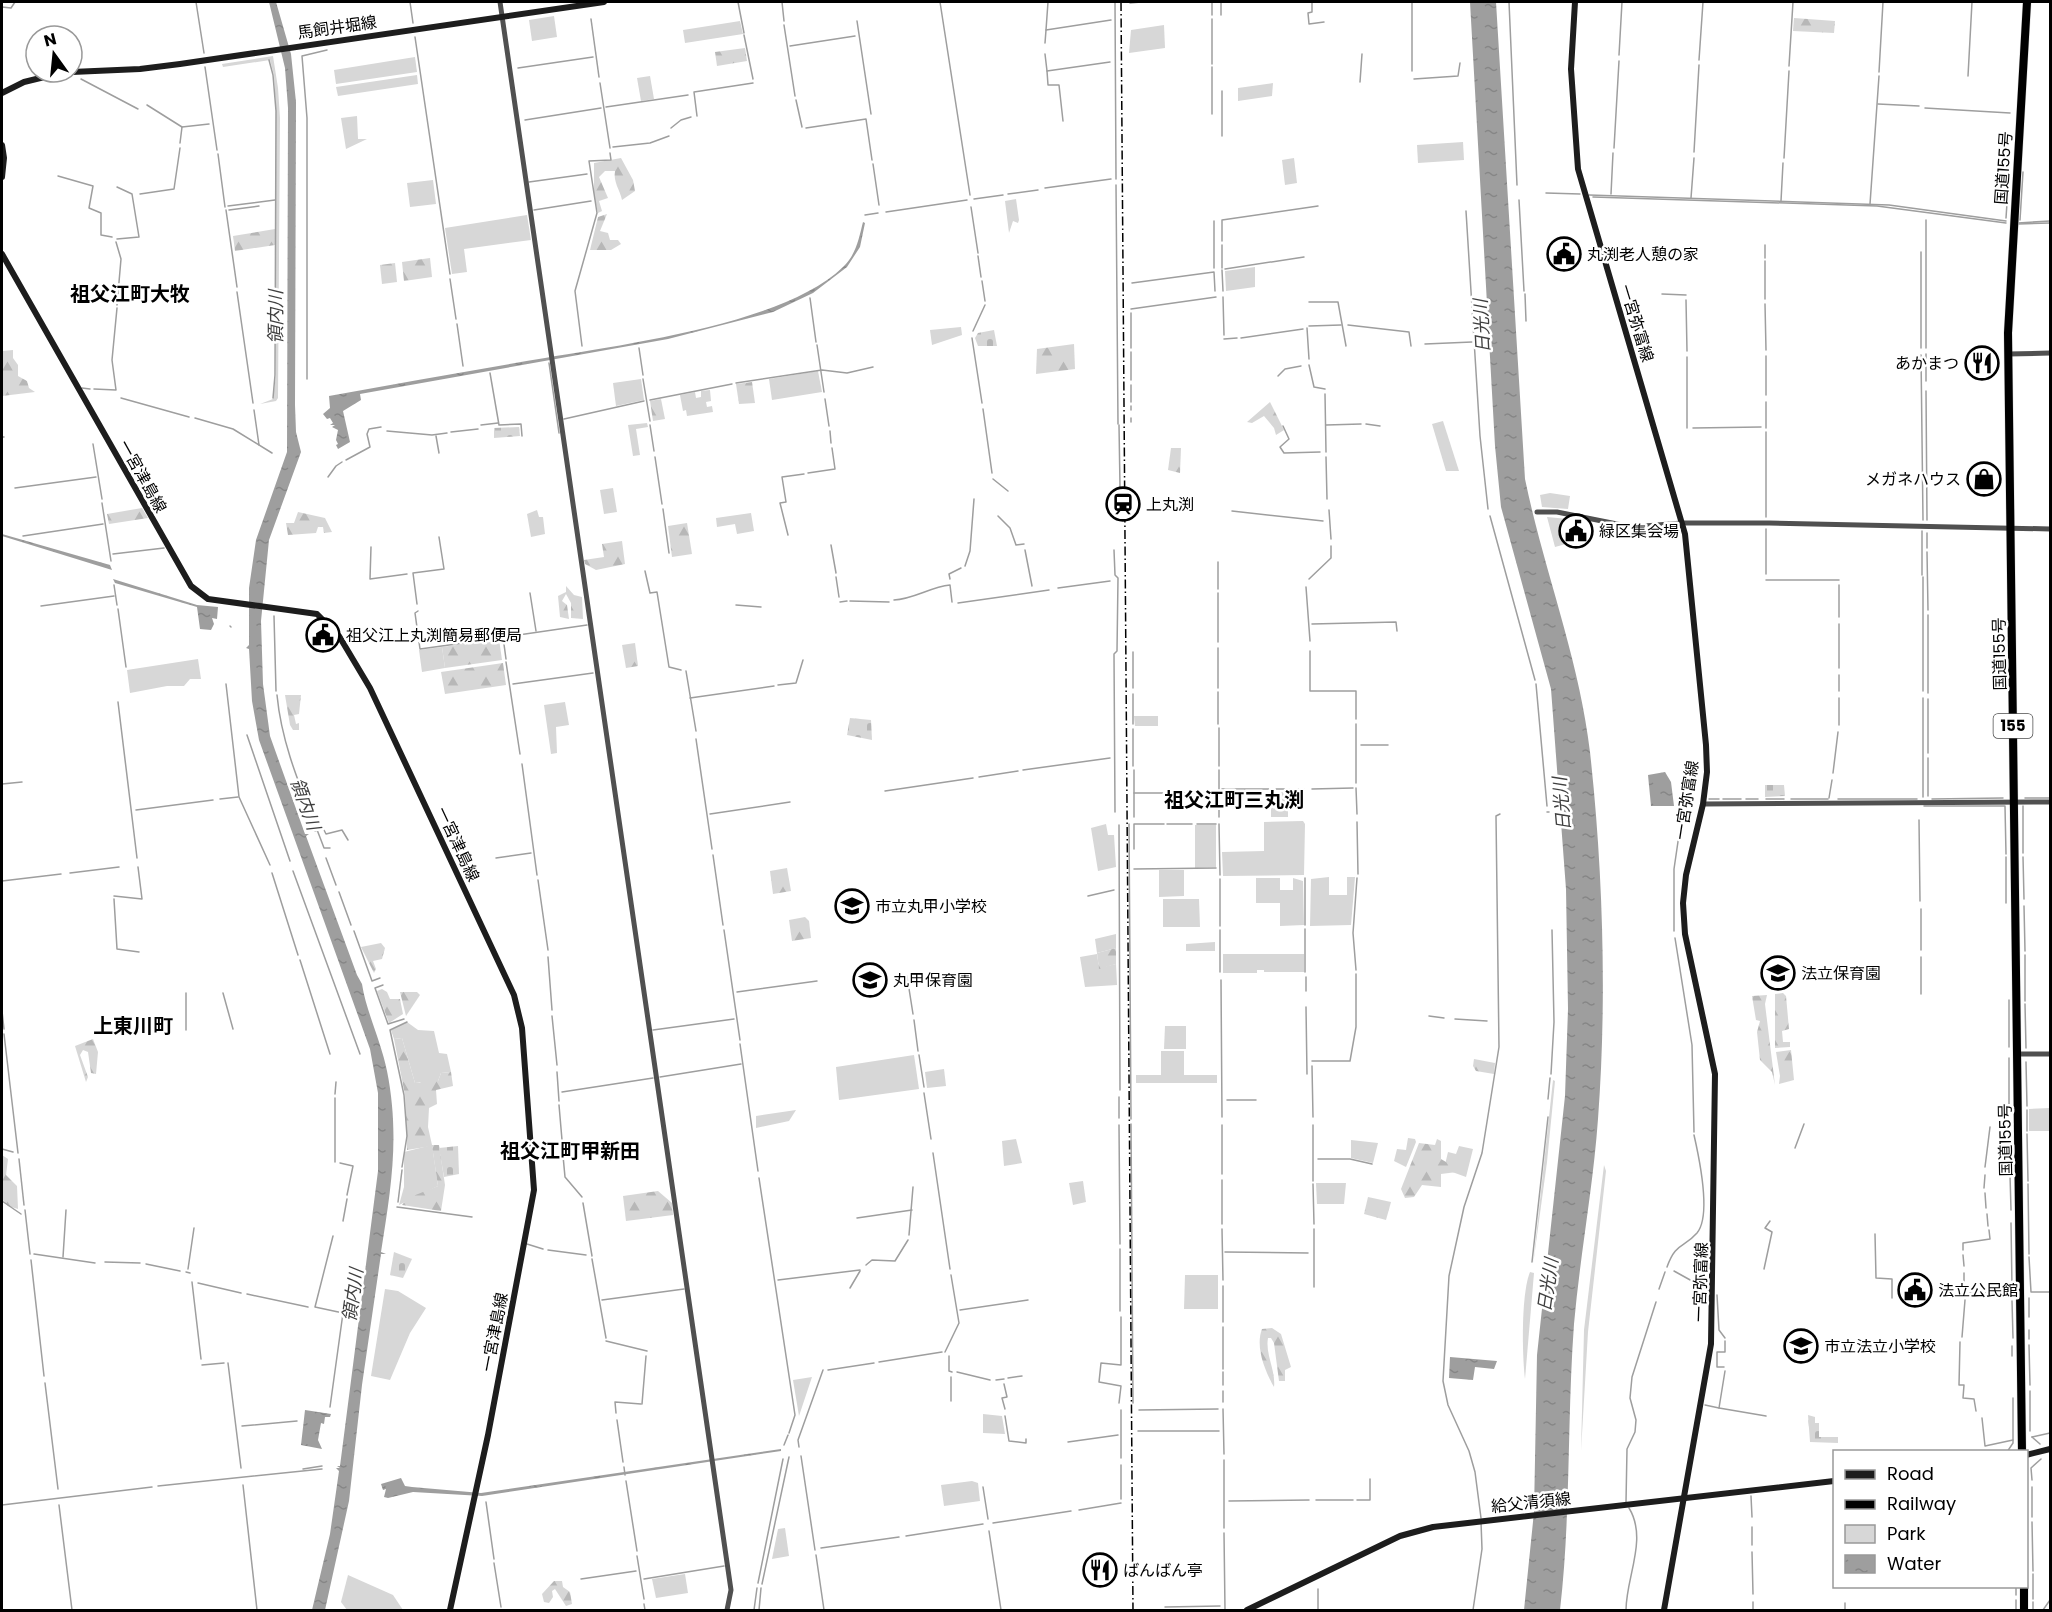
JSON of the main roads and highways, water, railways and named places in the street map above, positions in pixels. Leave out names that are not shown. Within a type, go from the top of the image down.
[{"type":"highway","name":"国道155号","points":[[2022,1450],[2008,354],[2027,2]]},
{"type":"highway","points":[[2024,1588],[2024,1611]]},
{"type":"main road","name":"馬飼井堀線","points":[[84,71],[140,69],[604,2]]},
{"type":"main road","name":"一宮弥富線","points":[[1575,2],[1571,69],[1578,170],[1682,523],[1706,745],[1707,772],[1703,804],[1686,875],[1683,911],[1685,934],[1715,1074],[1713,1304],[1711,1344],[1664,1611]]},
{"type":"main road","points":[[2,93],[24,82]]},
{"type":"main road","points":[[2,145],[4,158],[2,177]]},
{"type":"main road","name":"一宮津島線","points":[[2,254],[191,586],[208,598],[317,614],[327,622],[354,659],[519,1009],[534,1190],[450,1611]]},
{"type":"main road","points":[[2028,1454],[2050,1449]]},
{"type":"main road","name":"給父清須線","points":[[1247,1611],[1400,1536],[1433,1527],[1833,1481]]},
{"type":"water","points":[[269,2],[276,2],[291,54],[296,102],[295,405],[296,432],[301,452],[269,540],[261,621],[263,684],[270,736],[305,834],[309,834],[306,836],[362,984],[387,1071],[393,1118],[393,1162],[381,1252],[386,1254],[381,1254],[362,1385],[349,1501],[325,1610],[312,1610],[330,1534],[339,1471],[336,1468],[340,1468],[337,1466],[340,1466],[378,1171],[378,1093],[370,1049],[259,740],[252,701],[249,649],[246,648],[249,645],[249,588],[256,540],[287,452],[288,108],[285,68]]},
{"type":"water","name":"日光川","points":[[1470,2],[1496,2],[1525,479],[1570,649],[1585,717],[1601,889],[1603,982],[1601,1074],[1596,1145],[1574,1324],[1566,1539],[1560,1610],[1524,1610],[1534,1512],[1537,1355],[1565,1096],[1568,1009],[1566,889],[1551,689],[1501,507],[1495,446]]},
{"type":"water","points":[[863,222],[865,223],[860,247],[847,267],[813,293],[773,312],[668,339],[360,394],[361,400],[343,411],[350,442],[338,449],[336,440],[338,430],[332,427],[335,425],[330,425],[333,423],[330,418],[327,419],[323,414],[330,408],[329,396],[617,346],[702,329],[744,317],[783,303],[817,287],[843,267],[854,252]]},
{"type":"water","points":[[2,534],[110,565],[112,570],[2,536]]},
{"type":"water","points":[[113,579],[197,605],[218,607],[217,619],[212,618],[214,624],[211,630],[200,629],[197,607],[115,583]]},
{"type":"water","points":[[1665,772],[1671,782],[1674,806],[1651,806],[1648,775]]},
{"type":"water","points":[[1450,1357],[1497,1361],[1494,1369],[1475,1367],[1473,1380],[1449,1378]]},
{"type":"water","points":[[305,1410],[331,1414],[330,1417],[325,1417],[324,1424],[321,1423],[318,1440],[322,1449],[301,1445]]},
{"type":"water","points":[[781,1449],[781,1451],[482,1496],[413,1492],[388,1498],[384,1497],[386,1489],[383,1490],[381,1484],[401,1478],[405,1486],[481,1493]]},
{"type":"waterway","points":[[2,7],[11,8],[15,2]]},
{"type":"waterway","points":[[196,2],[204,53]]},
{"type":"waterway","points":[[410,2],[413,23]]},
{"type":"waterway","points":[[738,2],[744,33]]},
{"type":"waterway","points":[[782,2],[784,21]]},
{"type":"waterway","points":[[940,2],[970,195]]},
{"type":"waterway","points":[[1046,30],[1048,2]]},
{"type":"waterway","points":[[1115,2],[1116,179]]},
{"type":"waterway","points":[[1130,3],[1141,2]]},
{"type":"waterway","points":[[1212,2],[1212,15]]},
{"type":"waterway","points":[[1221,2],[1221,15]]},
{"type":"waterway","points":[[1312,2],[1312,12],[1308,13],[1309,24],[1324,22]]},
{"type":"waterway","points":[[1412,2],[1412,71]]},
{"type":"waterway","points":[[1509,2],[1517,185]]},
{"type":"waterway","points":[[1619,55],[1622,2]]},
{"type":"waterway","points":[[1699,60],[1703,2]]},
{"type":"waterway","points":[[1789,66],[1793,2]]},
{"type":"waterway","points":[[1879,72],[1883,2]]},
{"type":"waterway","points":[[1968,76],[1972,2]]},
{"type":"waterway","points":[[591,19],[599,77]]},
{"type":"waterway","points":[[1212,19],[1212,64]]},
{"type":"waterway","points":[[1045,43],[1046,30],[1111,20]]},
{"type":"waterway","points":[[857,21],[871,114]]},
{"type":"waterway","points":[[784,25],[795,96]]},
{"type":"waterway","points":[[744,35],[753,79]]},
{"type":"waterway","points":[[790,46],[855,36]]},
{"type":"waterway","points":[[415,37],[450,274]]},
{"type":"waterway","points":[[307,379],[307,118],[302,56],[327,50]]},
{"type":"waterway","points":[[1045,54],[1047,71]]},
{"type":"waterway","points":[[1360,82],[1362,54]]},
{"type":"waterway","points":[[518,68],[593,57]]},
{"type":"waterway","name":"領内川","points":[[269,60],[273,75],[276,111],[273,398]]},
{"type":"waterway","points":[[1614,148],[1619,61]]},
{"type":"waterway","points":[[1063,121],[1059,85],[1048,85],[1047,71],[1110,62]]},
{"type":"waterway","points":[[1414,79],[1458,76],[1460,63]]},
{"type":"waterway","points":[[1694,152],[1699,65]]},
{"type":"waterway","points":[[205,67],[217,150]]},
{"type":"waterway","points":[[1212,67],[1212,114]]},
{"type":"waterway","points":[[1784,158],[1789,71]]},
{"type":"waterway","points":[[1870,204],[1879,76]]},
{"type":"waterway","points":[[84,81],[138,109]]},
{"type":"waterway","points":[[600,83],[610,148]]},
{"type":"waterway","points":[[697,116],[694,92],[753,83]]},
{"type":"waterway","points":[[1222,91],[1222,136]]},
{"type":"waterway","points":[[606,107],[688,95]]},
{"type":"waterway","points":[[796,100],[802,127]]},
{"type":"waterway","points":[[1878,104],[1919,106]]},
{"type":"waterway","points":[[147,105],[182,127],[180,143]]},
{"type":"waterway","points":[[525,120],[601,108]]},
{"type":"waterway","points":[[1925,108],[2010,113]]},
{"type":"waterway","points":[[671,128],[681,120],[691,117]]},
{"type":"waterway","points":[[806,128],[866,119],[872,160]]},
{"type":"waterway","points":[[182,127],[209,124]]},
{"type":"waterway","points":[[613,147],[650,143],[669,136]]},
{"type":"waterway","points":[[140,194],[174,189],[180,148]]},
{"type":"waterway","points":[[582,346],[575,291],[597,213],[589,161],[611,160],[610,153]]},
{"type":"waterway","points":[[1611,194],[1613,153]]},
{"type":"waterway","points":[[218,154],[225,207]]},
{"type":"waterway","points":[[1691,198],[1694,158]]},
{"type":"waterway","points":[[1781,201],[1783,163]]},
{"type":"waterway","points":[[873,164],[879,205]]},
{"type":"waterway","points":[[2007,197],[2009,172]]},
{"type":"waterway","points":[[2020,220],[2023,172]]},
{"type":"waterway","points":[[529,182],[587,174]]},
{"type":"waterway","points":[[58,176],[93,186],[89,208],[101,213],[101,235],[112,237]]},
{"type":"waterway","points":[[1045,188],[1111,179]]},
{"type":"waterway","points":[[1116,185],[1118,424]]},
{"type":"waterway","points":[[117,187],[132,194],[139,237],[117,239]]},
{"type":"waterway","points":[[1008,194],[1038,190]]},
{"type":"waterway","points":[[1546,193],[1580,194]]},
{"type":"waterway","points":[[974,199],[1003,195]]},
{"type":"waterway","points":[[1589,195],[1889,205],[2006,221]]},
{"type":"waterway","points":[[1593,197],[1877,206],[2006,223]]},
{"type":"waterway","points":[[228,206],[275,200]]},
{"type":"waterway","points":[[886,212],[967,200]]},
{"type":"waterway","points":[[1519,200],[1524,291]]},
{"type":"waterway","points":[[534,210],[591,201]]},
{"type":"waterway","points":[[2006,218],[2007,203]]},
{"type":"waterway","points":[[229,210],[259,206]]},
{"type":"waterway","points":[[1222,241],[1222,220],[1318,206]]},
{"type":"waterway","points":[[971,207],[978,253]]},
{"type":"waterway","points":[[226,210],[237,287]]},
{"type":"waterway","name":"日光川","points":[[1466,211],[1480,436],[1488,509]]},
{"type":"waterway","points":[[865,215],[878,213]]},
{"type":"waterway","points":[[1926,220],[1926,348]]},
{"type":"waterway","points":[[1214,221],[1214,268]]},
{"type":"waterway","points":[[2018,223],[2050,221]]},
{"type":"waterway","points":[[2018,224],[2050,223]]},
{"type":"waterway","points":[[116,242],[121,259],[117,305]]},
{"type":"waterway","points":[[1222,245],[1222,268]]},
{"type":"waterway","points":[[1765,245],[1765,258]]},
{"type":"waterway","points":[[1921,252],[1921,348]]},
{"type":"waterway","points":[[978,256],[981,277]]},
{"type":"waterway","points":[[1225,269],[1304,257]]},
{"type":"waterway","points":[[1765,261],[1765,299]]},
{"type":"waterway","points":[[1222,270],[1223,291]]},
{"type":"waterway","points":[[1132,283],[1214,272],[1215,291]]},
{"type":"waterway","points":[[450,279],[456,319]]},
{"type":"waterway","points":[[982,281],[985,301]]},
{"type":"waterway","points":[[237,292],[253,403]]},
{"type":"waterway","points":[[1525,294],[1526,321]]},
{"type":"waterway","points":[[1662,294],[1686,295]]},
{"type":"waterway","points":[[1131,309],[1216,297]]},
{"type":"waterway","points":[[1223,297],[1224,335]]},
{"type":"waterway","points":[[810,298],[816,342]]},
{"type":"waterway","points":[[1686,300],[1687,351]]},
{"type":"waterway","points":[[1309,302],[1338,302],[1346,346]]},
{"type":"waterway","points":[[1765,304],[1766,350]]},
{"type":"waterway","points":[[973,331],[985,305]]},
{"type":"waterway","points":[[94,389],[116,390],[112,360],[117,308]]},
{"type":"waterway","points":[[1131,313],[1131,348]]},
{"type":"waterway","points":[[457,324],[463,366]]},
{"type":"waterway","points":[[1309,326],[1341,325]]},
{"type":"waterway","points":[[1348,325],[1409,332],[1411,346]]},
{"type":"waterway","points":[[1307,328],[1309,359]]},
{"type":"waterway","points":[[1241,338],[1303,329]]},
{"type":"waterway","points":[[972,338],[982,403]]},
{"type":"waterway","points":[[1224,339],[1237,338]]},
{"type":"waterway","name":"日光川","points":[[1425,344],[1472,342]]},
{"type":"waterway","points":[[817,345],[824,392]]},
{"type":"waterway","points":[[639,348],[643,375]]},
{"type":"waterway","points":[[1131,352],[1131,380]]},
{"type":"waterway","points":[[1926,354],[1926,381]]},
{"type":"waterway","points":[[1921,355],[1923,520]]},
{"type":"waterway","points":[[1766,356],[1766,395]]},
{"type":"waterway","points":[[1687,357],[1687,428]]},
{"type":"waterway","points":[[549,363],[559,433]]},
{"type":"waterway","points":[[1309,365],[1314,387],[1325,389]]},
{"type":"waterway","points":[[1278,376],[1285,369],[1301,366]]},
{"type":"waterway","points":[[736,383],[822,370],[847,373],[873,367]]},
{"type":"waterway","points":[[490,373],[499,425],[521,424],[522,436]]},
{"type":"waterway","points":[[643,379],[650,421]]},
{"type":"waterway","points":[[650,400],[732,384]]},
{"type":"waterway","points":[[1131,385],[1131,402]]},
{"type":"waterway","points":[[82,388],[90,389]]},
{"type":"waterway","points":[[1926,391],[1927,520]]},
{"type":"waterway","points":[[1325,394],[1326,452]]},
{"type":"waterway","points":[[121,398],[189,417]]},
{"type":"waterway","points":[[825,399],[829,426]]},
{"type":"waterway","points":[[564,419],[644,401]]},
{"type":"waterway","points":[[1766,402],[1766,428]]},
{"type":"waterway","points":[[983,409],[992,473]]},
{"type":"waterway","points":[[254,410],[259,445]]},
{"type":"waterway","points":[[195,418],[233,429],[272,453]]},
{"type":"waterway","points":[[481,425],[498,423]]},
{"type":"waterway","points":[[1326,425],[1361,424]]},
{"type":"waterway","points":[[1366,424],[1380,426]]},
{"type":"waterway","points":[[650,425],[654,451]]},
{"type":"waterway","points":[[1119,425],[1120,487]]},
{"type":"waterway","points":[[1283,426],[1289,439],[1280,447],[1284,453],[1320,452]]},
{"type":"waterway","points":[[346,460],[370,447],[367,434],[369,429],[381,427]]},
{"type":"waterway","points":[[1693,428],[1761,427]]},
{"type":"waterway","points":[[451,432],[478,429]]},
{"type":"waterway","points":[[387,431],[432,435],[447,433]]},
{"type":"waterway","points":[[830,431],[831,443]]},
{"type":"waterway","points":[[1766,432],[1766,517]]},
{"type":"waterway","points":[[436,436],[439,453]]},
{"type":"waterway","points":[[93,444],[102,499]]},
{"type":"waterway","points":[[808,473],[835,469],[832,448]]},
{"type":"waterway","points":[[655,457],[662,504]]},
{"type":"waterway","points":[[1326,457],[1327,499]]},
{"type":"waterway","points":[[328,477],[342,462]]},
{"type":"waterway","points":[[788,535],[780,503],[786,502],[782,477],[804,474]]},
{"type":"waterway","points":[[15,488],[96,477]]},
{"type":"waterway","points":[[993,479],[1008,491]]},
{"type":"waterway","points":[[965,566],[970,551],[974,499]]},
{"type":"waterway","points":[[102,503],[111,561]]},
{"type":"waterway","points":[[663,509],[669,553]]},
{"type":"waterway","points":[[1329,510],[1331,539]]},
{"type":"waterway","points":[[1232,511],[1323,521]]},
{"type":"waterway","points":[[998,516],[1010,528],[1016,545],[1024,544]]},
{"type":"waterway","points":[[1490,516],[1535,680]]},
{"type":"waterway","points":[[23,536],[103,524]]},
{"type":"waterway","points":[[1766,529],[1766,574]]},
{"type":"waterway","points":[[1922,531],[1922,575]]},
{"type":"waterway","points":[[1927,533],[1927,548]]},
{"type":"waterway","points":[[417,604],[413,573],[444,569],[439,537]]},
{"type":"waterway","points":[[831,545],[836,573]]},
{"type":"waterway","points":[[1309,579],[1331,558],[1331,546]]},
{"type":"waterway","points":[[371,547],[370,579],[407,574]]},
{"type":"waterway","points":[[113,554],[164,548]]},
{"type":"waterway","points":[[1025,550],[1032,586]]},
{"type":"waterway","points":[[1114,550],[1115,575],[1118,578],[1117,651],[1114,654],[1115,812]]},
{"type":"waterway","points":[[1927,552],[1928,610]]},
{"type":"waterway","points":[[1218,562],[1218,589]]},
{"type":"waterway","points":[[950,579],[949,574],[961,568]]},
{"type":"waterway","points":[[645,571],[650,593],[657,592],[669,667],[681,670]]},
{"type":"waterway","points":[[836,577],[839,597]]},
{"type":"waterway","points":[[1923,577],[1923,691]]},
{"type":"waterway","points":[[1766,580],[1839,580]]},
{"type":"waterway","points":[[1058,588],[1110,581]]},
{"type":"waterway","points":[[114,585],[117,605]]},
{"type":"waterway","points":[[894,600],[950,585],[952,602]]},
{"type":"waterway","points":[[1839,585],[1839,617]]},
{"type":"waterway","points":[[1306,587],[1310,641]]},
{"type":"waterway","points":[[958,603],[1049,590]]},
{"type":"waterway","points":[[530,593],[536,631]]},
{"type":"waterway","points":[[1218,593],[1218,642]]},
{"type":"waterway","points":[[41,606],[114,596]]},
{"type":"waterway","points":[[840,602],[847,601]]},
{"type":"waterway","points":[[850,601],[889,602]]},
{"type":"waterway","points":[[736,605],[761,607]]},
{"type":"waterway","points":[[118,609],[126,667]]},
{"type":"waterway","points":[[418,611],[415,613],[420,649],[500,638]]},
{"type":"waterway","points":[[1928,615],[1928,693]]},
{"type":"waterway","points":[[274,616],[276,691]]},
{"type":"waterway","points":[[1312,624],[1396,622],[1397,631]]},
{"type":"waterway","points":[[1839,624],[1839,668]]},
{"type":"waterway","points":[[504,637],[587,625]]},
{"type":"waterway","points":[[503,637],[506,659]]},
{"type":"waterway","points":[[1218,648],[1218,688]]},
{"type":"waterway","points":[[1310,651],[1310,691],[1356,691],[1356,719]]},
{"type":"waterway","points":[[1133,652],[1133,688]]},
{"type":"waterway","points":[[778,685],[796,683],[803,660]]},
{"type":"waterway","points":[[506,662],[520,754]]},
{"type":"waterway","points":[[686,671],[696,731]]},
{"type":"waterway","points":[[513,684],[593,673]]},
{"type":"waterway","points":[[1839,675],[1839,691]]},
{"type":"waterway","points":[[226,684],[239,797],[270,865]]},
{"type":"waterway","name":"日光川","points":[[1536,684],[1547,806]]},
{"type":"waterway","points":[[690,698],[774,686]]},
{"type":"waterway","points":[[1218,692],[1218,724]]},
{"type":"waterway","points":[[1133,694],[1133,724]]},
{"type":"waterway","name":"領内川","points":[[277,695],[284,735],[295,773],[324,848],[330,848]]},
{"type":"waterway","points":[[1839,698],[1839,725]]},
{"type":"waterway","points":[[1923,698],[1923,797]]},
{"type":"waterway","points":[[1928,699],[1928,753]]},
{"type":"waterway","points":[[118,702],[137,858]]},
{"type":"waterway","points":[[1356,724],[1356,783]]},
{"type":"waterway","points":[[1219,728],[1219,766]]},
{"type":"waterway","points":[[1133,729],[1133,766]]},
{"type":"waterway","points":[[1833,773],[1838,732]]},
{"type":"waterway","points":[[247,735],[290,861]]},
{"type":"waterway","points":[[696,739],[712,849]]},
{"type":"waterway","points":[[1361,745],[1388,745]]},
{"type":"waterway","points":[[1023,770],[1110,758]]},
{"type":"waterway","points":[[1928,758],[1928,796]]},
{"type":"waterway","points":[[522,764],[537,875]]},
{"type":"waterway","points":[[1134,770],[1134,817]]},
{"type":"waterway","points":[[1219,770],[1219,817]]},
{"type":"waterway","points":[[979,777],[1018,771]]},
{"type":"waterway","points":[[885,791],[973,778]]},
{"type":"waterway","points":[[1829,798],[1832,780]]},
{"type":"waterway","points":[[2,784],[22,782]]},
{"type":"waterway","points":[[1312,789],[1353,788]]},
{"type":"waterway","points":[[1356,788],[1357,814]]},
{"type":"waterway","points":[[1222,789],[1304,789]]},
{"type":"waterway","points":[[1134,793],[1216,793]]},
{"type":"waterway","points":[[220,799],[238,797]]},
{"type":"waterway","points":[[1932,799],[2003,798]]},
{"type":"waterway","points":[[2025,798],[2050,798]]},
{"type":"waterway","points":[[1709,799],[1719,799]]},
{"type":"waterway","points":[[1723,799],[1741,799]]},
{"type":"waterway","points":[[1746,799],[1758,799]]},
{"type":"waterway","points":[[1766,799],[1784,799]]},
{"type":"waterway","points":[[1791,799],[1828,799]]},
{"type":"waterway","points":[[1838,799],[1917,799]]},
{"type":"waterway","points":[[136,810],[213,800]]},
{"type":"waterway","points":[[710,814],[790,802]]},
{"type":"waterway","points":[[1924,806],[2005,806],[2006,854]]},
{"type":"waterway","points":[[2023,806],[2023,853]]},
{"type":"waterway","points":[[1481,1518],[1475,1472],[1469,1451],[1448,1405],[1443,1381],[1449,1276],[1464,1207],[1482,1153],[1499,1047],[1496,816],[1500,814]]},
{"type":"waterway","points":[[1919,820],[1920,901]]},
{"type":"waterway","points":[[1674,931],[1674,869],[1681,821]]},
{"type":"waterway","points":[[1357,822],[1358,874]]},
{"type":"waterway","points":[[1129,824],[1131,1119]]},
{"type":"waterway","points":[[1134,849],[1134,824],[1164,824]]},
{"type":"waterway","points":[[1167,824],[1192,824]]},
{"type":"waterway","points":[[1197,824],[1216,824]]},
{"type":"waterway","points":[[1219,824],[1220,875]]},
{"type":"waterway","points":[[1119,825],[1120,1090]]},
{"type":"waterway","name":"領内川","points":[[315,831],[323,828],[326,834],[342,830],[348,840]]},
{"type":"waterway","points":[[496,858],[531,853]]},
{"type":"waterway","points":[[713,855],[723,925]]},
{"type":"waterway","points":[[2006,857],[2006,903]]},
{"type":"waterway","points":[[2023,857],[2024,899]]},
{"type":"waterway","points":[[326,858],[336,885]]},
{"type":"waterway","points":[[70,873],[119,867]]},
{"type":"waterway","points":[[114,896],[142,899],[138,867]]},
{"type":"waterway","points":[[1134,869],[1216,868]]},
{"type":"waterway","points":[[293,871],[360,1054]]},
{"type":"waterway","points":[[272,873],[298,955]]},
{"type":"waterway","points":[[2,881],[61,874]]},
{"type":"waterway","points":[[1305,878],[1305,925]]},
{"type":"waterway","points":[[1356,970],[1353,933],[1357,878]]},
{"type":"waterway","points":[[1220,879],[1220,926]]},
{"type":"waterway","points":[[538,880],[548,950]]},
{"type":"waterway","points":[[1088,896],[1114,890]]},
{"type":"waterway","points":[[339,892],[351,925]]},
{"type":"waterway","points":[[114,899],[117,949],[139,952]]},
{"type":"waterway","points":[[2024,906],[2025,951]]},
{"type":"waterway","points":[[1921,909],[1921,950]]},
{"type":"waterway","points":[[1305,929],[1305,972]]},
{"type":"waterway","points":[[724,930],[740,1040]]},
{"type":"waterway","points":[[1220,930],[1220,972]]},
{"type":"waterway","points":[[1551,1074],[1554,1022],[1552,930]]},
{"type":"waterway","points":[[354,931],[372,981],[380,978]]},
{"type":"waterway","points":[[1675,938],[1692,1045],[1694,1132]]},
{"type":"waterway","points":[[2025,955],[2025,1001]]},
{"type":"waterway","points":[[548,957],[552,1010]]},
{"type":"waterway","points":[[1921,957],[1921,994]]},
{"type":"waterway","points":[[300,960],[330,1054]]},
{"type":"waterway","points":[[1312,1061],[1350,1061],[1356,1027],[1356,974]]},
{"type":"waterway","points":[[907,976],[913,1014]]},
{"type":"waterway","points":[[1306,977],[1306,991]]},
{"type":"waterway","points":[[1221,980],[1222,1117]]},
{"type":"waterway","points":[[737,992],[817,981]]},
{"type":"waterway","points":[[383,985],[375,988],[388,1024],[404,1019]]},
{"type":"waterway","points":[[186,993],[186,1030]]},
{"type":"waterway","points":[[223,993],[233,1029]]},
{"type":"waterway","points":[[2009,1000],[2009,1047]]},
{"type":"waterway","points":[[2025,1004],[2026,1048]]},
{"type":"waterway","points":[[1306,1007],[1307,1074]]},
{"type":"waterway","points":[[2,1011],[4,1029]]},
{"type":"waterway","points":[[552,1016],[557,1065]]},
{"type":"waterway","points":[[1429,1016],[1444,1018]]},
{"type":"waterway","points":[[653,1030],[734,1019]]},
{"type":"waterway","points":[[1455,1019],[1487,1021]]},
{"type":"waterway","points":[[914,1020],[918,1051]]},
{"type":"waterway","points":[[402,1167],[407,1136],[404,1095],[390,1030],[407,1022]]},
{"type":"waterway","points":[[4,1034],[18,1153]]},
{"type":"waterway","points":[[740,1044],[758,1171]]},
{"type":"waterway","points":[[919,1055],[924,1087]]},
{"type":"waterway","points":[[2009,1058],[2009,1110]]},
{"type":"waterway","points":[[2026,1062],[2027,1106]]},
{"type":"waterway","points":[[660,1077],[741,1064]]},
{"type":"waterway","points":[[1312,1066],[1313,1117]]},
{"type":"waterway","points":[[557,1072],[559,1101]]},
{"type":"waterway","points":[[562,1092],[653,1078]]},
{"type":"waterway","points":[[1548,1099],[1550,1078]]},
{"type":"waterway","points":[[335,1094],[336,1082]]},
{"type":"waterway","points":[[924,1093],[931,1139]]},
{"type":"waterway","points":[[1119,1097],[1119,1118]]},
{"type":"waterway","points":[[335,1098],[335,1162]]},
{"type":"waterway","points":[[1227,1100],[1256,1100]]},
{"type":"waterway","points":[[559,1105],[562,1140]]},
{"type":"waterway","points":[[2027,1110],[2027,1131]]},
{"type":"waterway","name":"日光川","points":[[1532,1262],[1548,1117]]},
{"type":"waterway","points":[[1131,1124],[1133,1403]]},
{"type":"waterway","points":[[1795,1148],[1804,1124]]},
{"type":"waterway","points":[[1119,1125],[1120,1244]]},
{"type":"waterway","points":[[1222,1125],[1222,1174]]},
{"type":"waterway","points":[[1313,1125],[1313,1181]]},
{"type":"waterway","points":[[1985,1167],[1990,1127]]},
{"type":"waterway","points":[[2009,1127],[2010,1167]]},
{"type":"waterway","points":[[2027,1134],[2028,1181]]},
{"type":"waterway","points":[[1667,1267],[1677,1249],[1697,1233],[1704,1213],[1703,1186],[1694,1135]]},
{"type":"waterway","points":[[562,1145],[565,1177],[582,1197]]},
{"type":"waterway","points":[[2,1149],[13,1152]]},
{"type":"waterway","points":[[933,1153],[950,1269]]},
{"type":"waterway","points":[[19,1159],[24,1205]]},
{"type":"waterway","points":[[1318,1159],[1350,1159],[1372,1164]]},
{"type":"waterway","points":[[340,1163],[353,1166],[347,1195]]},
{"type":"waterway","points":[[398,1202],[402,1170]]},
{"type":"waterway","points":[[1984,1188],[1985,1175]]},
{"type":"waterway","points":[[2010,1175],[2011,1210]]},
{"type":"waterway","points":[[759,1178],[795,1415],[789,1433]]},
{"type":"waterway","points":[[1222,1180],[1222,1224]]},
{"type":"waterway","points":[[1313,1184],[1314,1224]]},
{"type":"waterway","points":[[2028,1184],[2029,1254]]},
{"type":"waterway","points":[[909,1235],[913,1187]]},
{"type":"waterway","points":[[1985,1193],[1986,1208]]},
{"type":"waterway","points":[[343,1221],[347,1199]]},
{"type":"waterway","points":[[2,1201],[21,1214]]},
{"type":"waterway","points":[[583,1203],[592,1256]]},
{"type":"waterway","points":[[397,1207],[472,1217]]},
{"type":"waterway","points":[[25,1210],[30,1254]]},
{"type":"waterway","points":[[63,1257],[66,1210]]},
{"type":"waterway","points":[[857,1218],[912,1210]]},
{"type":"waterway","points":[[1987,1214],[1988,1226]]},
{"type":"waterway","points":[[1764,1269],[1772,1232],[1765,1228],[1770,1221]]},
{"type":"waterway","points":[[2011,1223],[2012,1288]]},
{"type":"waterway","points":[[188,1269],[194,1228]]},
{"type":"waterway","points":[[1222,1229],[1223,1280]]},
{"type":"waterway","points":[[1314,1229],[1314,1287]]},
{"type":"waterway","points":[[1963,1250],[1963,1243],[1990,1239],[1989,1230]]},
{"type":"waterway","points":[[1875,1234],[1876,1278],[1892,1279],[1892,1298]]},
{"type":"waterway","name":"領内川","points":[[330,1407],[343,1313],[315,1307],[333,1236]]},
{"type":"waterway","points":[[866,1265],[872,1260],[895,1261],[908,1240]]},
{"type":"waterway","points":[[527,1244],[543,1249]]},
{"type":"waterway","points":[[1120,1249],[1120,1311]]},
{"type":"waterway","points":[[548,1250],[586,1255]]},
{"type":"waterway","points":[[1225,1252],[1308,1253]]},
{"type":"waterway","points":[[34,1254],[95,1263]]},
{"type":"waterway","points":[[1963,1255],[1964,1266]]},
{"type":"waterway","points":[[2029,1257],[2031,1292],[2050,1292]]},
{"type":"waterway","points":[[592,1259],[606,1338]]},
{"type":"waterway","points":[[31,1260],[44,1376]]},
{"type":"waterway","points":[[105,1262],[140,1263]]},
{"type":"waterway","points":[[146,1264],[180,1271]]},
{"type":"waterway","points":[[778,1280],[860,1270]]},
{"type":"waterway","points":[[850,1288],[860,1271]]},
{"type":"waterway","points":[[1674,1271],[1710,1291]]},
{"type":"waterway","points":[[186,1272],[190,1273]]},
{"type":"waterway","points":[[1659,1289],[1665,1272]]},
{"type":"waterway","points":[[1964,1273],[1964,1282]]},
{"type":"waterway","points":[[945,1352],[959,1323],[951,1275]]},
{"type":"waterway","points":[[192,1282],[201,1359]]},
{"type":"waterway","points":[[198,1283],[241,1293]]},
{"type":"waterway","points":[[1964,1284],[1965,1294]]},
{"type":"waterway","points":[[1223,1286],[1223,1322]]},
{"type":"waterway","points":[[602,1300],[684,1289]]},
{"type":"waterway","points":[[1970,1293],[2009,1291]]},
{"type":"waterway","points":[[247,1294],[308,1307]]},
{"type":"waterway","points":[[1717,1295],[1719,1330],[1725,1338]]},
{"type":"waterway","points":[[2029,1298],[2029,1317]]},
{"type":"waterway","points":[[960,1310],[1028,1300]]},
{"type":"waterway","points":[[1962,1337],[1965,1300]]},
{"type":"waterway","points":[[2012,1301],[2013,1338]]},
{"type":"waterway","points":[[1626,1502],[1627,1449],[1635,1432],[1636,1420],[1630,1398],[1632,1377],[1656,1302]]},
{"type":"waterway","points":[[1119,1403],[1121,1386],[1099,1382],[1101,1363],[1121,1365],[1121,1317]]},
{"type":"waterway","points":[[1223,1327],[1223,1369]]},
{"type":"waterway","points":[[2029,1330],[2029,1339]]},
{"type":"waterway","points":[[606,1341],[647,1351]]},
{"type":"waterway","points":[[1724,1367],[1717,1367],[1717,1352],[1725,1352],[1725,1341]]},
{"type":"waterway","points":[[1960,1342],[1959,1385],[1964,1385],[1963,1398],[1974,1399],[1976,1411]]},
{"type":"waterway","points":[[2029,1345],[2030,1385]]},
{"type":"waterway","points":[[2012,1346],[2012,1356]]},
{"type":"waterway","points":[[879,1362],[942,1352]]},
{"type":"waterway","points":[[642,1404],[646,1356]]},
{"type":"waterway","points":[[949,1356],[949,1371],[952,1372]]},
{"type":"waterway","points":[[202,1365],[224,1363]]},
{"type":"waterway","points":[[228,1363],[241,1468]]},
{"type":"waterway","points":[[828,1370],[874,1363]]},
{"type":"waterway","points":[[799,1447],[798,1440],[823,1370]]},
{"type":"waterway","points":[[1725,1371],[1719,1408],[1766,1416]]},
{"type":"waterway","points":[[957,1372],[990,1380]]},
{"type":"waterway","points":[[1223,1372],[1223,1385]]},
{"type":"waterway","points":[[1008,1378],[1022,1376]]},
{"type":"waterway","points":[[951,1377],[951,1401]]},
{"type":"waterway","points":[[996,1380],[1004,1379]]},
{"type":"waterway","points":[[45,1383],[58,1489]]},
{"type":"waterway","points":[[1004,1384],[1007,1397],[1002,1398],[1005,1409]]},
{"type":"waterway","points":[[1223,1391],[1223,1402]]},
{"type":"waterway","points":[[2030,1391],[2030,1431]]},
{"type":"waterway","points":[[2008,1450],[2013,1443],[2013,1398]]},
{"type":"waterway","points":[[616,1413],[615,1402],[641,1404]]},
{"type":"waterway","points":[[1705,1405],[1719,1408]]},
{"type":"waterway","points":[[1139,1410],[1218,1409]]},
{"type":"waterway","points":[[1223,1409],[1224,1454]]},
{"type":"waterway","points":[[1121,1410],[1121,1458]]},
{"type":"waterway","points":[[1005,1416],[1009,1441],[1026,1443],[1026,1439]]},
{"type":"waterway","points":[[1982,1418],[1985,1446],[2013,1440]]},
{"type":"waterway","points":[[617,1420],[623,1462]]},
{"type":"waterway","points":[[242,1426],[297,1421]]},
{"type":"waterway","points":[[1138,1431],[1219,1431]]},
{"type":"waterway","points":[[2032,1437],[2050,1433]]},
{"type":"waterway","points":[[784,1445],[788,1435]]},
{"type":"waterway","points":[[1068,1442],[1118,1435]]},
{"type":"waterway","points":[[2032,1437],[2040,1444]]},
{"type":"waterway","points":[[801,1456],[815,1550]]},
{"type":"waterway","points":[[762,1584],[789,1457]]},
{"type":"waterway","points":[[758,1583],[783,1459]]},
{"type":"waterway","points":[[2032,1480],[2031,1468],[2041,1459]]},
{"type":"waterway","points":[[1224,1460],[1224,1528]]},
{"type":"waterway","points":[[1121,1465],[1121,1499]]},
{"type":"waterway","points":[[303,1469],[322,1466]]},
{"type":"waterway","points":[[624,1467],[625,1475]]},
{"type":"waterway","points":[[158,1486],[322,1469]]},
{"type":"waterway","points":[[1357,1500],[1370,1500],[1370,1479]]},
{"type":"waterway","points":[[626,1481],[637,1551]]},
{"type":"waterway","points":[[243,1485],[257,1610]]},
{"type":"waterway","points":[[2,1505],[152,1487]]},
{"type":"waterway","points":[[983,1487],[988,1519]]},
{"type":"waterway","points":[[2032,1487],[2032,1517]]},
{"type":"waterway","points":[[1751,1496],[1752,1517]]},
{"type":"waterway","points":[[1229,1501],[1309,1500]]},
{"type":"waterway","points":[[1316,1500],[1353,1500]]},
{"type":"waterway","points":[[486,1502],[494,1559]]},
{"type":"waterway","points":[[1079,1510],[1121,1503]]},
{"type":"waterway","points":[[59,1505],[72,1610]]},
{"type":"waterway","points":[[1626,1610],[1637,1532],[1629,1508]]},
{"type":"waterway","points":[[993,1523],[1071,1511]]},
{"type":"waterway","points":[[1473,1610],[1482,1549],[1481,1522]]},
{"type":"waterway","points":[[2032,1522],[2033,1571]]},
{"type":"waterway","points":[[906,1536],[983,1524]]},
{"type":"waterway","points":[[1752,1527],[1752,1545]]},
{"type":"waterway","points":[[989,1531],[1001,1610]]},
{"type":"waterway","points":[[1224,1533],[1225,1610]]},
{"type":"waterway","points":[[821,1548],[899,1537]]},
{"type":"waterway","points":[[1752,1552],[1753,1594]]},
{"type":"waterway","points":[[816,1555],[824,1610]]},
{"type":"waterway","points":[[637,1556],[644,1599]]},
{"type":"waterway","points":[[494,1563],[501,1607]]},
{"type":"waterway","points":[[644,1579],[724,1566]]},
{"type":"waterway","points":[[581,1579],[636,1571]]},
{"type":"waterway","points":[[2033,1574],[2033,1599]]},
{"type":"waterway","points":[[754,1610],[757,1588]]},
{"type":"waterway","points":[[759,1610],[761,1588]]},
{"type":"waterway","points":[[2016,1588],[2016,1595]]},
{"type":"waterway","points":[[1318,1589],[1318,1610]]},
{"type":"waterway","points":[[2016,1600],[2016,1610]]},
{"type":"waterway","points":[[2043,1610],[2050,1600]]},
{"type":"waterway","points":[[1753,1602],[1753,1610]]},
{"type":"waterway","points":[[2033,1602],[2033,1610]]},
{"type":"waterway","points":[[1845,1603],[1845,1610]]},
{"type":"waterway","points":[[644,1604],[645,1610]]},
{"type":"waterway","points":[[1165,1607],[1220,1606]]},
{"type":"railway","points":[[1121,2],[1133,1610]]},
{"type":"place","name":"丸渕老人憩の家","points":[[1564,254]]},
{"type":"place","name":"あかまつ","points":[[1982,363]]},
{"type":"place","name":"メガネハウス","points":[[1984,479]]},
{"type":"place","name":"上丸渕","points":[[1123,504]]},
{"type":"place","name":"緑区集会場","points":[[1576,531]]},
{"type":"place","name":"祖父江上丸渕簡易郵便局","points":[[323,635]]},
{"type":"place","name":"市立丸甲小学校","points":[[852,906]]},
{"type":"place","name":"法立保育園","points":[[1778,973]]},
{"type":"place","name":"丸甲保育園","points":[[870,980]]},
{"type":"place","name":"法立公民館","points":[[1915,1290]]},
{"type":"place","name":"市立法立小学校","points":[[1801,1346]]},
{"type":"place","name":"ばんばん亭","points":[[1100,1570]]},
{"type":"district","name":"祖父江町大牧","points":[[130,294]]},
{"type":"district","name":"祖父江町三丸渕","points":[[1234,800]]},
{"type":"district","name":"上東川町","points":[[133,1026]]},
{"type":"district","name":"祖父江町甲新田","points":[[570,1151]]}]
